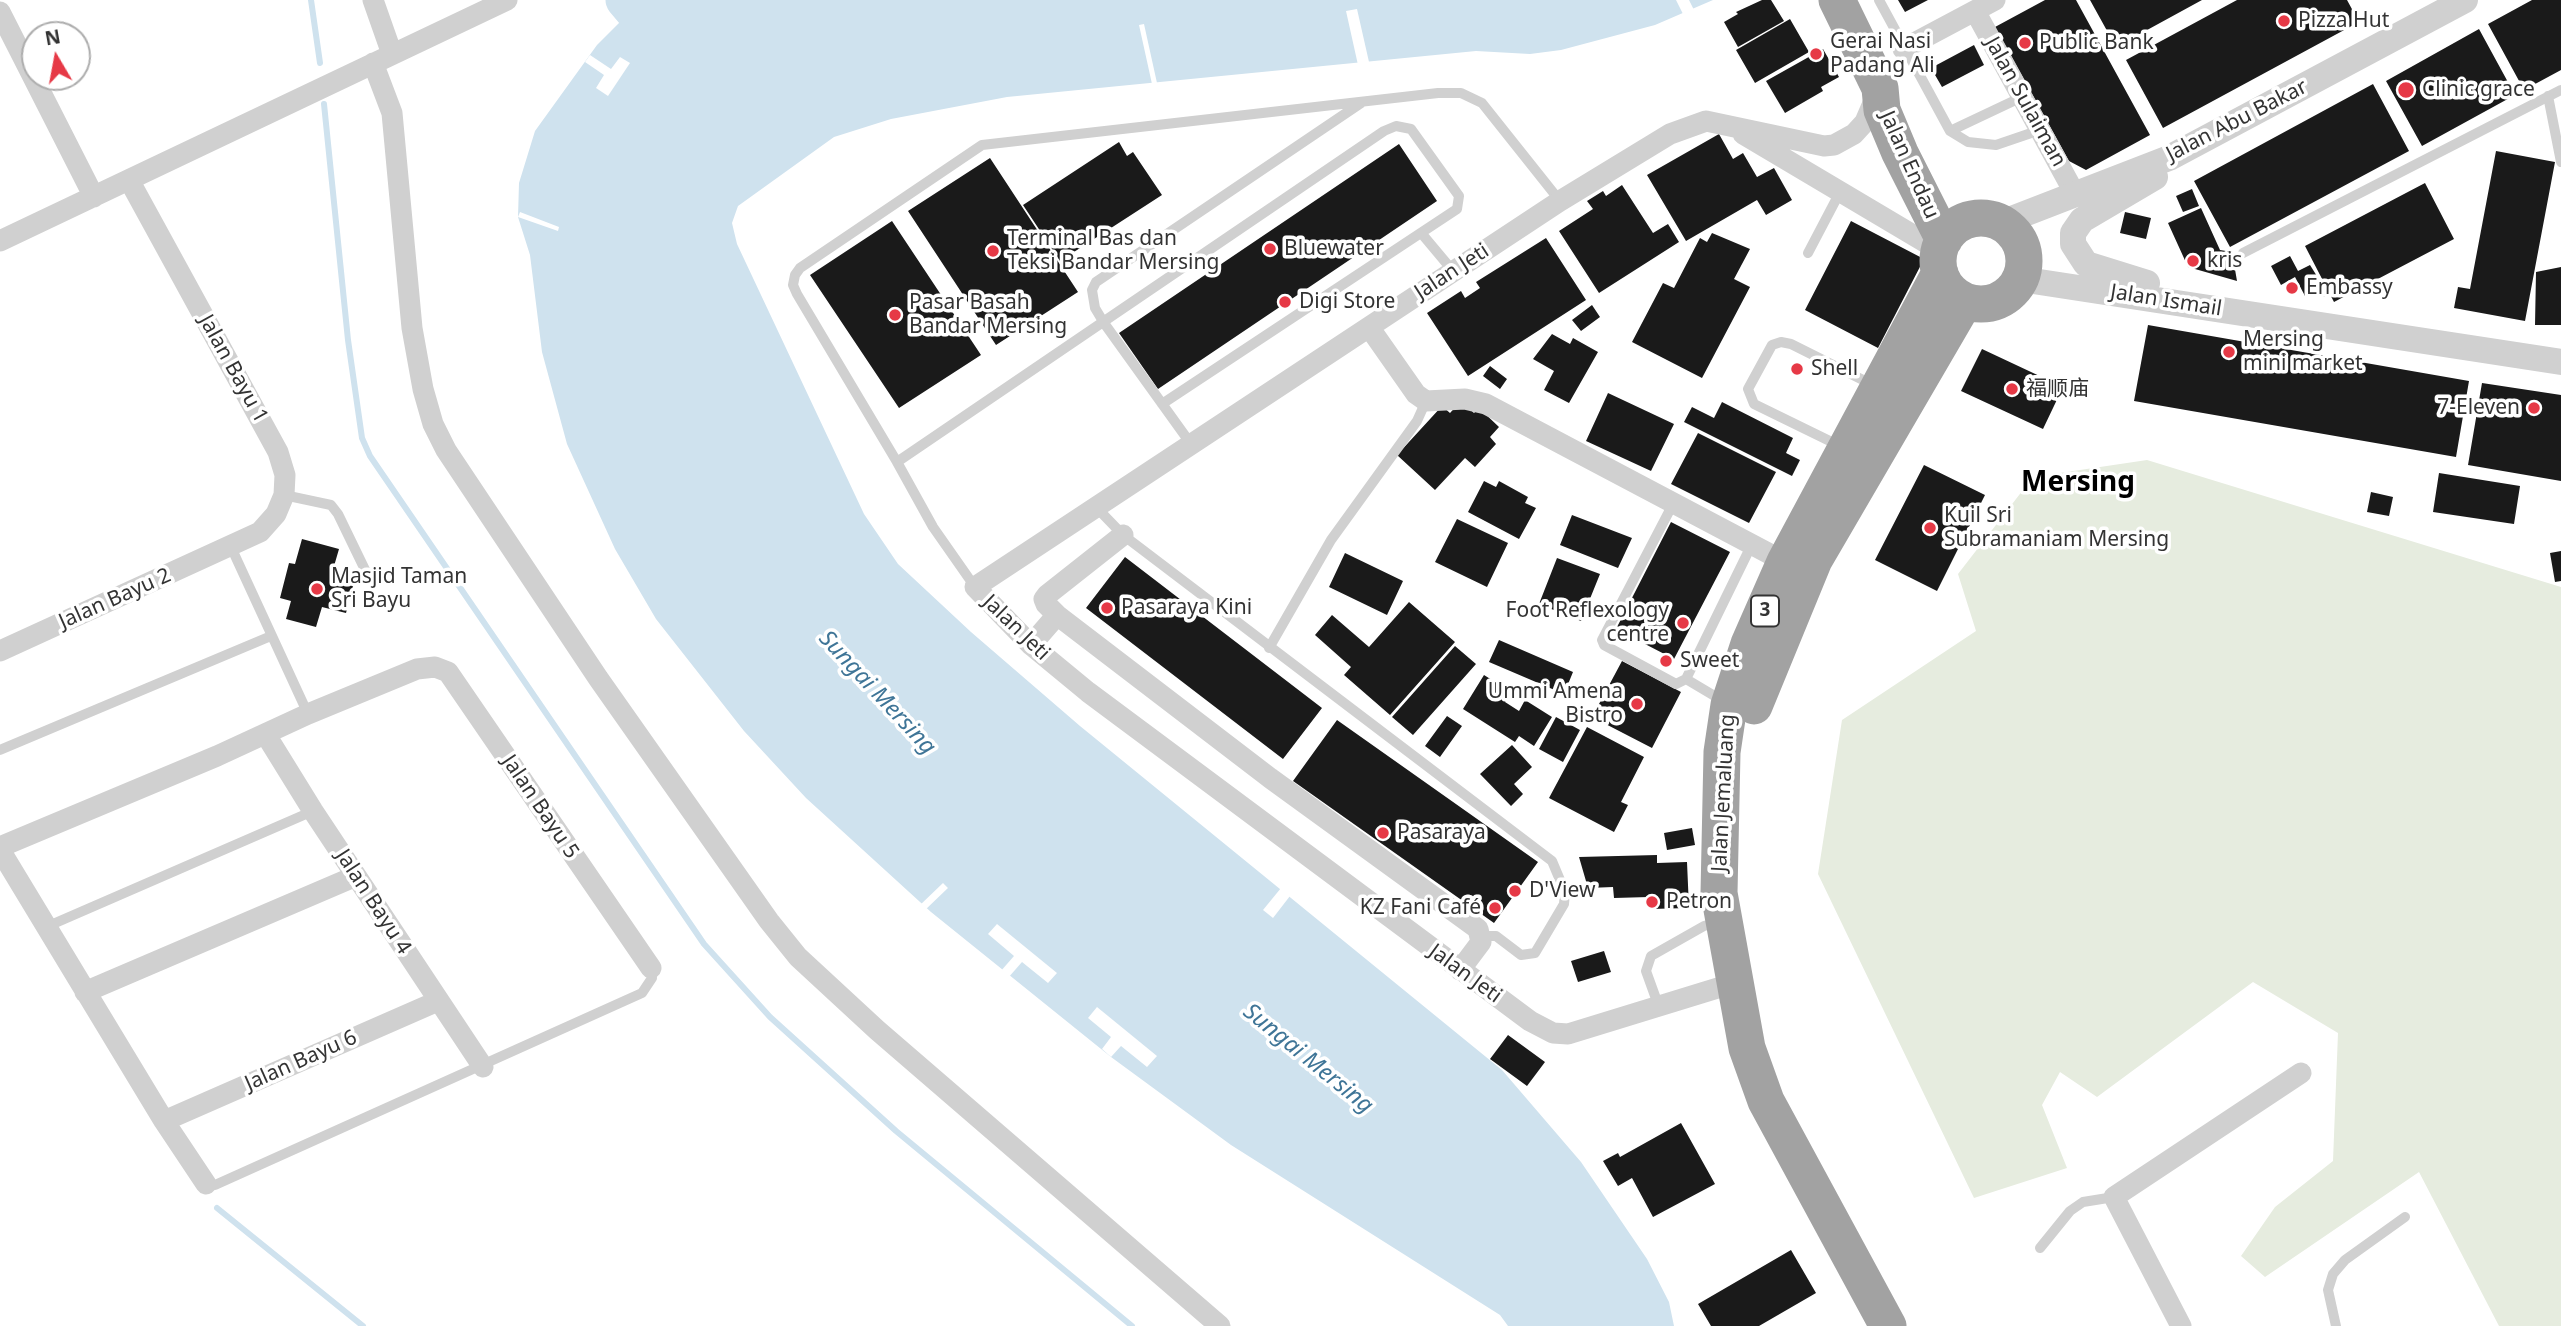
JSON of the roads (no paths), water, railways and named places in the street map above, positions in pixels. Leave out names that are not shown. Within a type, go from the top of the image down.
[{"type":"highway","name":"Jalan Endau","points":[[1837,0],[1880,88],[1882,110],[1941,255]]},
{"type":"highway","name":"Jalan Endau","points":[[1880,88],[1897,103],[1937,180],[1953,197],[1994,221]]},
{"type":"highway","name":"3","points":[[1941,255],[1962,223],[1994,221]]},
{"type":"highway","points":[[1941,255],[1954,294],[1965,301],[1993,302],[2009,293],[2021,279],[2024,255],[2021,243],[1994,221]]},
{"type":"highway","name":"Jalan Jemaluang","points":[[1888,1326],[1766,1101],[1747,1048],[1722,921],[1719,820],[1722,752],[1729,705],[1749,645],[1785,562],[1879,387],[1941,255]]},
{"type":"highway","name":"Jalan Jemaluang","points":[[1914,1326],[1805,1133],[1776,1068],[1745,932],[1741,890],[1743,782],[1749,719],[1760,686],[1814,560],[1965,301]]},
{"type":"street","points":[[373,0],[392,113],[412,328],[423,389],[433,424],[446,450],[590,667],[797,957],[877,1030],[1220,1326]]},
{"type":"street","points":[[0,241],[507,0]]},
{"type":"street","points":[[1903,49],[1995,0]]},
{"type":"street","name":"Jalan Abu Bakar","points":[[1994,221],[2169,158],[2454,3]]},
{"type":"street","name":"Jalan Sulaiman","points":[[1975,10],[2075,194]]},
{"type":"street","points":[[0,12],[94,197]]},
{"type":"street","name":"Jalan Jeti","points":[[1734,983],[1588,1030],[1553,1033],[1530,1021],[1087,692],[1031,645],[975,586],[1560,201],[1670,134],[1706,121],[1824,146],[1834,145],[1854,134],[1865,122],[1880,88]]},
{"type":"street","points":[[1725,124],[1941,255]]},
{"type":"street","points":[[2169,158],[2161,173],[2082,220],[2073,233],[2078,254],[2086,264],[2111,274],[2240,305],[2255,315]]},
{"type":"street","name":"Jalan Bayu 1","points":[[129,180],[278,452],[285,475],[284,495]]},
{"type":"street","name":"Jalan Ismail","points":[[2021,279],[2561,362]]},
{"type":"street","points":[[1369,327],[1416,394],[1426,401],[1465,399],[1486,404],[1785,562]]},
{"type":"street","points":[[231,547],[260,532],[276,514],[284,495]]},
{"type":"street","points":[[1123,535],[1047,595],[1044,599],[1046,604],[1270,778],[1478,929],[1480,942],[1460,970]]},
{"type":"street","name":"Jalan Bayu 2","points":[[0,651],[231,547]]},
{"type":"street","points":[[1031,645],[1057,615]]},
{"type":"street","name":"Jalan Bayu 5","points":[[308,714],[417,669],[435,667],[448,672],[650,968]]},
{"type":"street","points":[[206,1184],[164,1121],[0,849],[266,735],[308,714]]},
{"type":"street","name":"Jalan Bayu 4","points":[[266,735],[313,811],[483,1067]]},
{"type":"street","points":[[85,992],[356,876]]},
{"type":"street","name":"Jalan Bayu 6","points":[[164,1121],[438,1001]]},
{"type":"street","points":[[2181,1326],[2114,1197],[2301,1073]]},
{"type":"lane","points":[[1879,0],[1903,49],[1950,131],[1968,142],[1996,145],[2040,130]]},
{"type":"lane","points":[[2243,253],[2561,90]]},
{"type":"lane","points":[[975,586],[933,527],[793,285],[800,268],[982,145],[1461,93],[1482,103],[1560,201]]},
{"type":"lane","points":[[2548,96],[2561,162]]},
{"type":"lane","points":[[1950,131],[2022,97]]},
{"type":"lane","points":[[1191,444],[1104,324],[1092,298],[1096,282],[1364,102]]},
{"type":"lane","points":[[897,461],[1104,324],[1384,131],[1396,126],[1411,129],[1458,196],[1457,209],[1162,404]]},
{"type":"lane","points":[[1808,253],[1840,192]]},
{"type":"lane","points":[[1422,234],[1453,271]]},
{"type":"lane","points":[[1844,449],[1754,404],[1748,389],[1772,345],[1781,342],[1791,344],[1879,387]]},
{"type":"lane","points":[[1269,648],[1331,540],[1417,421],[1426,401]]},
{"type":"lane","points":[[284,495],[331,505],[369,578]]},
{"type":"lane","points":[[1674,502],[1602,639],[1604,645],[1676,684],[1686,680],[1752,544]]},
{"type":"lane","points":[[1096,507],[1123,535],[1552,861],[1565,891],[1564,904],[1535,953],[1521,955],[1496,936],[1481,936]]},
{"type":"lane","points":[[231,547],[308,714]]},
{"type":"lane","points":[[0,750],[271,636]]},
{"type":"lane","points":[[1686,680],[1729,705]]},
{"type":"lane","points":[[47,928],[313,811]]},
{"type":"lane","points":[[1659,1007],[1646,971],[1651,956],[1704,926],[1722,921]]},
{"type":"lane","points":[[206,1184],[215,1185],[483,1067],[642,993],[652,978],[650,968]]},
{"type":"lane","points":[[2040,1248],[2070,1211],[2083,1202],[2114,1197]]},
{"type":"lane","points":[[2336,1326],[2328,1290],[2333,1274],[2345,1260],[2404,1217]]},
{"type":"water","name":"Sungai Mersing","points":[[642,0],[1713,0],[1655,25],[1561,50],[1530,54],[1476,51],[1007,97],[891,119],[834,137],[738,206],[732,223],[737,244],[864,514],[898,564],[971,632],[1080,726],[1502,1070],[1581,1162],[1647,1259],[1669,1302],[1674,1326],[1508,1326],[1500,1315],[1231,1145],[1111,1057],[931,912],[806,798],[744,731],[656,619],[615,549],[567,444],[542,352],[530,255],[518,217],[519,183],[535,131],[597,45]]},
{"type":"waterway","points":[[311,0],[320,63]]},
{"type":"waterway","points":[[624,0],[662,45]]},
{"type":"waterway","points":[[324,104],[348,340],[362,438],[370,456],[704,944],[770,1017],[896,1131],[1132,1326]]},
{"type":"waterway","points":[[217,1208],[363,1326]]},
{"type":"place","name":"Pizza Hut","points":[[2284,21]]},
{"type":"place","name":"Public Bank","points":[[2025,43]]},
{"type":"place","name":"Gerai Nasi Padang Ali","points":[[1816,54]]},
{"type":"place","name":"Clinic grace","points":[[2406,90]]},
{"type":"place","name":"Bluewater","points":[[1270,249]]},
{"type":"place","name":"Terminal Bas dan Teksi Bandar Mersing","points":[[993,251]]},
{"type":"place","name":"kris","points":[[2193,261]]},
{"type":"place","name":"Embassy","points":[[2292,288]]},
{"type":"place","name":"Digi Store","points":[[1285,302]]},
{"type":"place","name":"Pasar Basah Bandar Mersing","points":[[895,315]]},
{"type":"place","name":"Mersing mini market","points":[[2229,352]]},
{"type":"place","name":"Shell","points":[[1797,369]]},
{"type":"place","name":"福顺庙","points":[[2012,389]]},
{"type":"place","name":"7-Eleven","points":[[2534,408]]},
{"type":"place","name":"Kuil Sri Subramaniam Mersing","points":[[1930,528]]},
{"type":"place","name":"Masjid Taman Sri Bayu","points":[[317,589]]},
{"type":"place","name":"Pasaraya Kini","points":[[1107,608]]},
{"type":"place","name":"Foot Reflexology centre","points":[[1683,623]]},
{"type":"place","name":"Sweet","points":[[1666,661]]},
{"type":"place","name":"Ummi Amena Bistro","points":[[1637,704]]},
{"type":"place","name":"Pasaraya","points":[[1383,833]]},
{"type":"place","name":"D'View","points":[[1515,891]]},
{"type":"place","name":"Petron","points":[[1652,902]]},
{"type":"place","name":"KZ Fani Café","points":[[1495,908]]},
{"type":"district","name":"Mersing","points":[[2078,483]]}]
